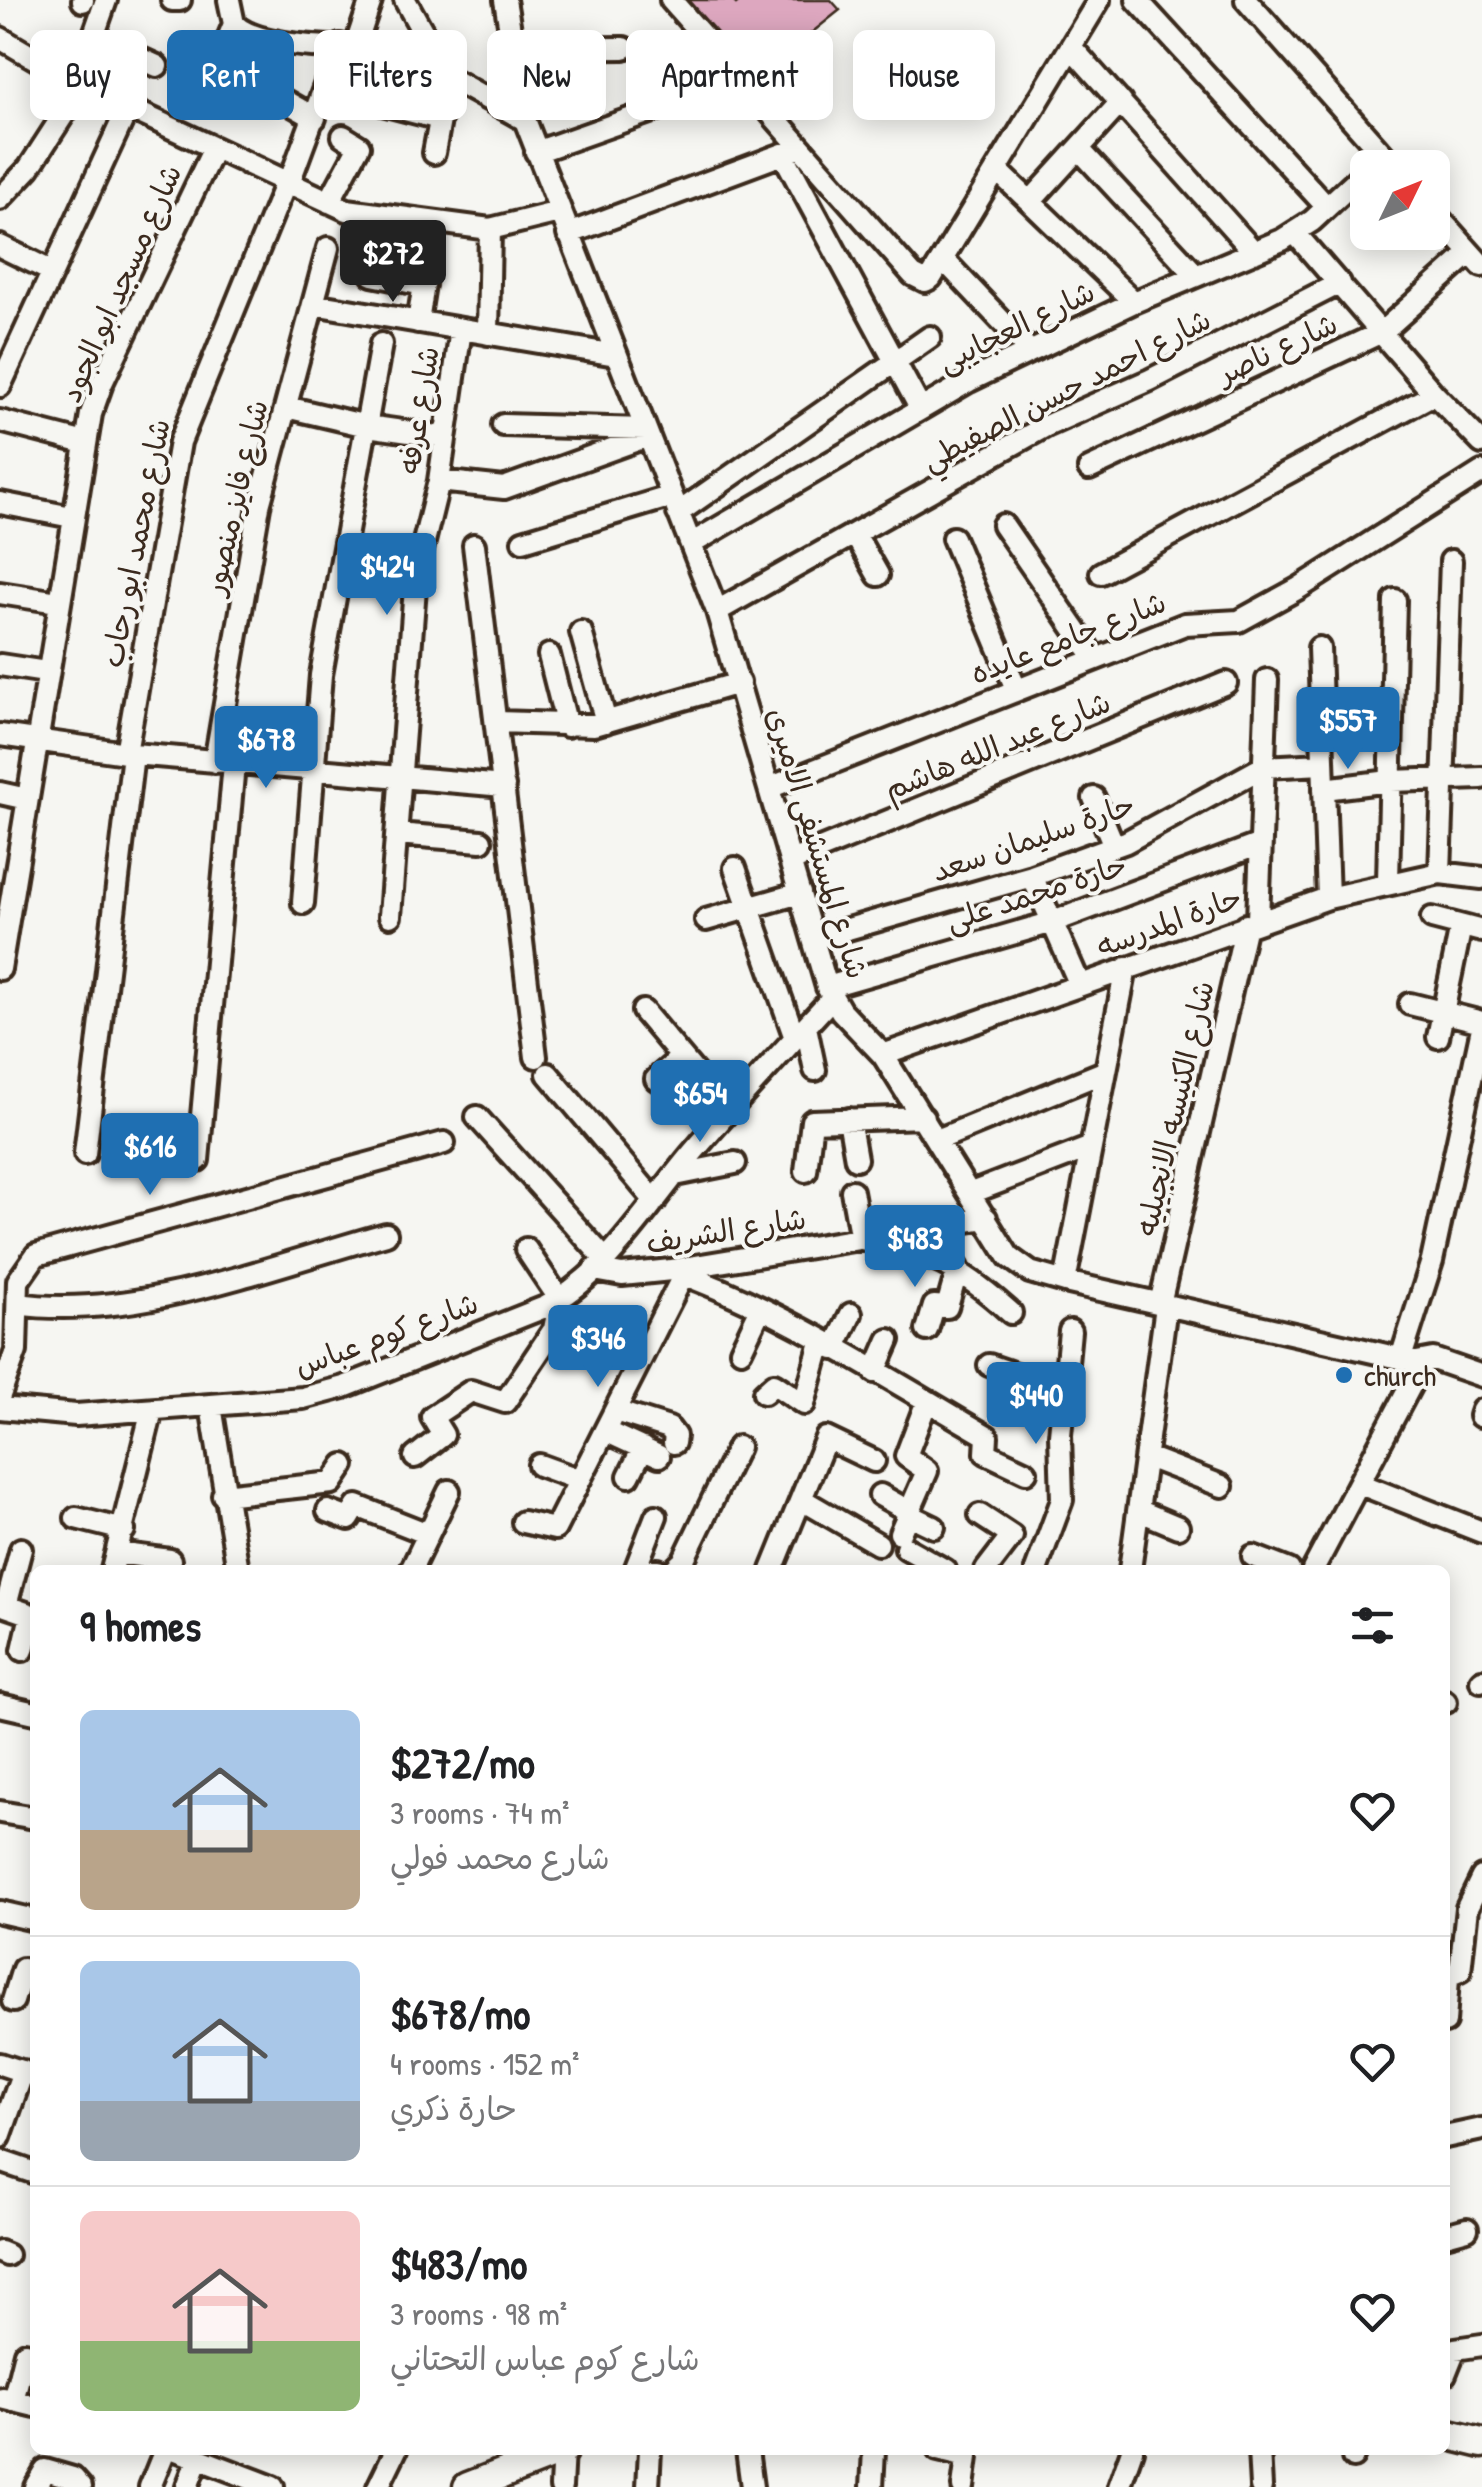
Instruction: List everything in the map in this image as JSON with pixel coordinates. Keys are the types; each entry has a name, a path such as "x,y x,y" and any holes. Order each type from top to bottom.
{"street":[{"path":"95,30 106,0"},
{"path":"172,0 180,0"},
{"path":"228,0 234,24 232,30"},
{"name":"شارع محمد ابو رحاب","path":"356,30 371,0"},
{"path":"406,0 420,30"},
{"name":"شارع المستشفى الاميرى","path":"505,0 509,30"},
{"path":"671,0 697,30"},
{"path":"769,120 792,151 918,279 931,278 1099,0"},
{"path":"1246,0 1367,150"},
{"path":"1142,2 1326,206"},
{"path":"234,24 262,39 314,43"},
{"path":"0,38 30,55"},
{"path":"1072,47 1254,252"},
{"path":"606,48 624,48"},
{"path":"147,62 156,66"},
{"path":"1030,202 1121,102"},
{"path":"147,117 287,183 366,214 490,229 559,212"},
{"path":"0,199 28,168 57,120"},
{"path":"0,386 6,356 122,120"},
{"name":"شارع محمد ابو رحاب","path":"85,1154 130,754 180,442 314,120"},
{"path":"434,154 440,120"},
{"name":"شارع المستشفى الاميرى","path":"525,120 717,610 830,992 883,1054 1020,1266 1065,1282 1163,1305 1401,1358 1423,1362 1433,1359 1482,1376"},
{"path":"536,152 627,120"},
{"path":"330,202 359,146 343,136"},
{"name":"شارع مسجد ابو الجود","path":"0,969 9,862 27,798 85,442 102,383 214,148"},
{"path":"1078,149 1196,276"},
{"path":"568,234 792,151"},
{"path":"792,151 920,408"},
{"path":"997,170 1134,302"},
{"name":"شارع العجايبى","path":"691,544 920,408 1029,350 1295,232 1350,187"},
{"path":"488,334 490,229"},
{"path":"1450,230 1476,259"},
{"path":"1295,232 1434,394 1482,443"},
{"path":"0,246 51,271"},
{"name":"شارع فايز منصور","path":"198,1160 224,763 250,550 328,248"},
{"path":"943,259 1029,350"},
{"name":"شارع ناصر","path":"1089,469 1382,332 1476,259"},
{"path":"372,275 426,275 418,322"},
{"name":"شارع احمد حسن الصفيطي","path":"717,610 856,536 1015,442 1340,283"},
{"path":"313,304 616,355"},
{"name":"شارع عرفه","path":"390,916 416,574 439,481 461,329"},
{"path":"523,541 675,504 930,337"},
{"path":"304,903 321,675 382,344"},
{"path":"1100,574 1434,394"},
{"path":"286,407 367,426 445,437"},
{"path":"0,422 85,442"},
{"path":"503,425 646,432"},
{"path":"439,481 504,488 646,432"},
{"name":"شارع جامع عايده","path":"769,788 1185,624 1239,621 1299,588 1482,472"},
{"path":"0,503 72,517"},
{"path":"1003,525 1094,657"},
{"path":"856,536 878,575"},
{"path":"953,538 1016,688"},
{"path":"474,546 542,1065 655,1201"},
{"path":"1440,873 1451,561"},
{"path":"0,593 58,602"},
{"path":"1388,881 1395,600"},
{"path":"581,632 606,722"},
{"path":"1319,648 1328,898"},
{"path":"549,655 567,726"},
{"path":"0,664 46,672"},
{"name":"شارع الكنيسه الانجيليه","path":"1131,1565 1163,1305 1252,922 1260,844 1267,680"},
{"path":"497,722 567,726 606,722 738,683"},
{"name":"شارع عبد الله هاشم","path":"790,861 1226,683"},
{"path":"0,736 130,754 504,786"},
{"name":"حارة سليمان سعد","path":"813,938 1032,876 1114,846 1263,767 1323,764"},
{"path":"1324,789 1390,781 1482,778"},
{"path":"0,793 27,798"},
{"path":"1094,798 1114,846"},
{"path":"397,834 481,841"},
{"name":"حارة محمد على","path":"830,992 1050,923 1260,844"},
{"path":"734,868 814,1070"},
{"name":"حارة المدرسه","path":"883,1054 1328,898 1388,881 1440,873 1482,878"},
{"path":"1032,876 1080,985"},
{"path":"706,920 800,893"},
{"path":"1432,918 1482,931"},
{"path":"1438,1037 1461,926"},
{"path":"1065,1282 1126,968"},
{"name":"شارع كوم عباس","path":"0,1408 76,1414 211,1406 324,1393 560,1300 600,1264 800,1033 830,992"},
{"path":"1401,1358 1429,1274 1482,1025 1410,1004"},
{"path":"642,1011 728,1112"},
{"path":"656,1078 680,1059"},
{"path":"937,1140 1106,1071"},
{"path":"477,1117 600,1264"},
{"path":"806,1171 810,1123 923,1117"},
{"path":"849,1119 856,1159"},
{"path":"0,1395 16,1351 18,1281 36,1255 444,1144"},
{"path":"972,1194 1092,1147"},
{"path":"675,1175 735,1163"},
{"path":"852,1191 861,1239 915,1249 958,1268 1012,1313"},
{"name":"شارع الشريف","path":"600,1264 622,1275 678,1272 986,1218"},
{"path":"18,1304 79,1310 136,1302 386,1234"},
{"path":"415,1456 442,1435 432,1417 471,1391 506,1400 554,1329 560,1300 526,1249"},
{"path":"927,1330 934,1306 947,1307 958,1268"},
{"path":"523,1522 556,1529 678,1272 762,1308 927,1401 987,1436 986,1453 1026,1472"},
{"path":"741,1350 762,1308"},
{"path":"764,1394 774,1384 805,1403 828,1345 851,1314"},
{"path":"1038,1565 1062,1500 1064,1391 1070,1331"},
{"path":"875,1372 889,1340"},
{"path":"1315,1565 1423,1362"},
{"path":"989,1366 1064,1391"},
{"path":"906,1527 927,1469 906,1456 927,1401"},
{"path":"211,1406 237,1565"},
{"path":"152,1410 115,1562 170,1560"},
{"path":"615,1411 669,1428 675,1436 629,1476"},
{"path":"605,1431 659,1449"},
{"path":"774,1565 828,1437 874,1461"},
{"path":"679,1565 738,1447"},
{"path":"1147,1457 1222,1486"},
{"path":"223,1495 332,1483 344,1464"},
{"path":"539,1465 580,1480"},
{"path":"1360,1484 1482,1532"},
{"path":"413,1565 449,1491"},
{"path":"880,1495 936,1565"},
{"path":"801,1500 878,1544"},
{"path":"328,1511 349,1519 357,1506 428,1534"},
{"path":"1140,1511 1178,1527"},
{"path":"980,1515 1012,1536 994,1565"},
{"path":"637,1565 656,1516"},
{"path":"76,1518 124,1530"},
{"path":"906,1527 936,1532 936,1565"},
{"path":"21,1548 6,1606 30,1615"},
{"path":"1253,1556 1276,1565"},
{"path":"23,1650 30,1626"},
{"path":"0,1705 30,1713"},
{"path":"0,1812 30,1817"},
{"path":"1450,1975 1460,1970 1467,1908 1482,1877"},
{"path":"0,1912 30,1919"},
{"path":"13,2001 23,1969 30,1970"},
{"path":"0,2064 29,2074 0,2137"},
{"path":"1450,2136 1482,2129"},
{"path":"0,2161 30,2171"},
{"path":"1450,2360 1454,2349 1482,2344"},
{"path":"7,2399 25,2353"},
{"path":"1450,2435 1482,2443"},
{"path":"150,2487 163,2455"},
{"path":"190,2455 272,2487"},
{"path":"378,2487 394,2455"},
{"path":"468,2487 550,2455"},
{"path":"561,2487 563,2455"},
{"path":"648,2487 650,2455"},
{"path":"747,2455 752,2487"},
{"path":"872,2487 874,2455"},
{"path":"959,2455 967,2457 963,2487"},
{"path":"1119,2487 1130,2455"},
{"path":"1259,2455 1261,2487"},
{"path":"187,2487 198,2458"},
{"path":"35,2487 44,2470 75,2479 82,2487"}],"building":[{"path":"677,0 732,0 736,4 741,0 831,0 840,10 815,30 703,30"}],"place":[{"name":"church","path":"1344,1375"}]}
